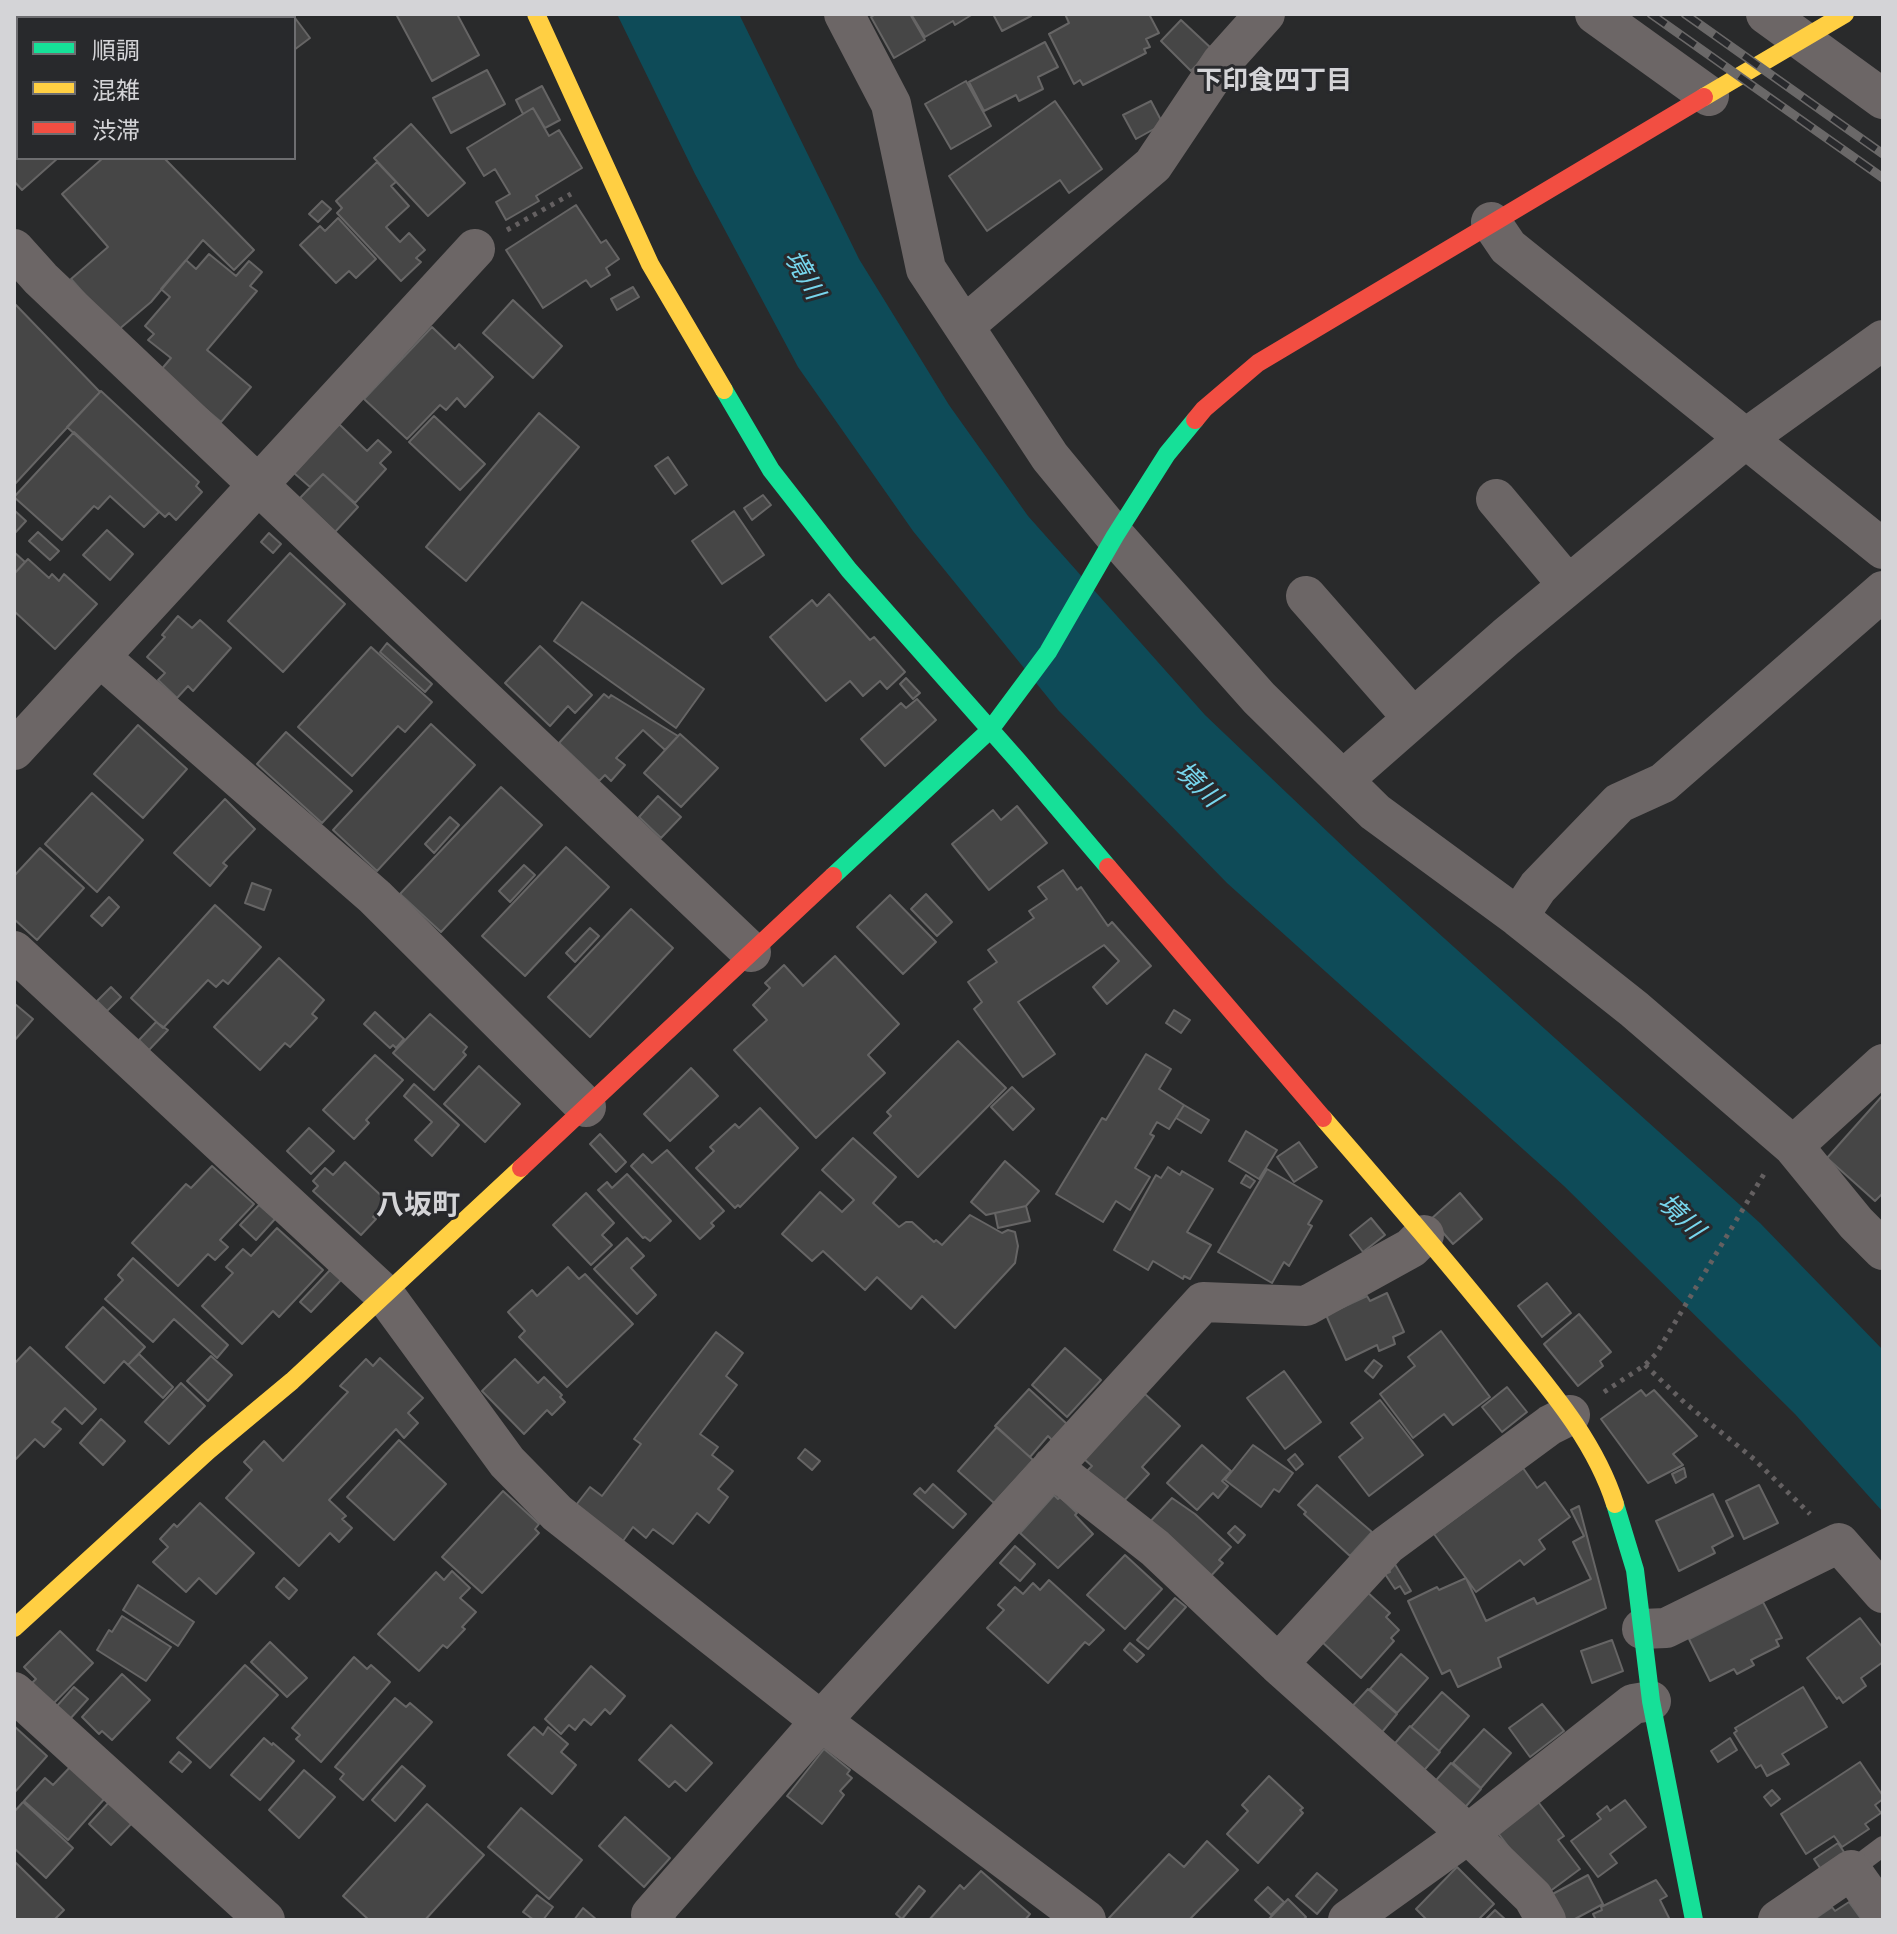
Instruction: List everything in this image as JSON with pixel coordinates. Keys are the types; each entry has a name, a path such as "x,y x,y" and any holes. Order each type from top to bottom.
{"street":[{"path":"536,14 650,264 771,470 849,570 1424,1235 1570,1415 1609,1485 1635,1570 1651,1701 1694,1920"},
{"path":"844,14 891,104 926,269 1109,546 1375,812 1518,917 1634,1009 1781,1156 1883,1250"},
{"path":"964,326 1153,165 1222,62 1265,14"},
{"path":"1595,14 1709,96"},
{"path":"1766,14 1883,99"},
{"path":"14,1628 208,1451 292,1381 990,730 1048,652 1167,454 1204,409 1258,363 1845,14"},
{"path":"1491,222 1508,247 1883,549"},
{"path":"14,249 41,279 751,952"},
{"path":"14,750 475,249"},
{"path":"1343,780 1568,585 1745,439 1883,340"},
{"path":"1496,499 1568,585"},
{"path":"1518,917 1538,887 1619,803 1663,783 1883,591"},
{"path":"1306,596 1413,718"},
{"path":"100,657 375,897 586,1107"},
{"path":"14,951 385,1295 507,1462 557,1513 821,1721 1086,1920"},
{"path":"1781,1156 1883,1064"},
{"path":"651,1918 821,1721 1203,1302 1306,1306 1411,1248 1424,1235"},
{"path":"1278,1664 1387,1545 1550,1425 1570,1415"},
{"path":"1052,1467 1155,1548 1278,1664 1468,1834 1533,1897 1546,1920"},
{"path":"1642,1629 1666,1628 1839,1543 1883,1593"},
{"path":"14,1692 265,1920"},
{"path":"1348,1920 1468,1834 1633,1704 1651,1701"},
{"path":"1778,1920 1851,1870 1883,1915"}],"lane":[{"path":"1851,1870 1883,1846"}],"path":[{"path":"475,249 608,173"},
{"path":"1570,1415 1645,1365 1656,1354 1781,1156"},
{"path":"1645,1365 1685,1403 1754,1459 1839,1543"}],"water":[{"name":"境川","path":"617,14 739,14 859,259 949,405 1028,516 1205,715 1353,856 1760,1223 1883,1350 1883,1512 1795,1414 1564,1186 1227,883 1058,710 913,531 798,367 695,174"}],"building":[{"path":"247,14 248,16 148,16"},
{"path":"396,14 457,14 479,55 432,81"},
{"path":"876,14 910,14 925,40 894,58 871,17"},
{"path":"911,14 973,14 925,37"},
{"path":"993,14 1030,14 1031,16 1002,31"},
{"path":"1065,14 1149,14 1159,33 1146,39 1150,47 1144,49 1146,53 1083,85 1080,80 1074,84 1049,34 1069,23"},
{"path":"296,19 310,38 296,48"},
{"path":"1181,20 1212,49 1191,71 1161,41"},
{"path":"1045,42 1058,67 1038,77 1043,89 1019,101 1016,95 984,111 969,82"},
{"path":"487,70 505,104 451,133 433,98"},
{"path":"966,81 991,126 951,149 925,104"},
{"path":"542,86 560,120 545,128 533,108 523,114 516,100"},
{"path":"16,97 16,160 56,160 22,190 14,181"},
{"path":"1055,101 1102,169 1069,193 1060,180 987,231 949,176"},
{"path":"1151,101 1163,124 1136,139 1123,115"},
{"path":"533,108 549,136 559,130 582,168 536,196 539,201 506,220 496,202 510,194 495,169 484,176 467,148"},
{"path":"411,124 465,183 428,216 374,158"},
{"path":"101,160 166,160 254,250 234,270 203,240 151,302 117,331 71,279 108,247 62,194"},
{"path":"377,162 396,182 391,186 409,206 386,227 400,242 409,233 425,250 416,258 421,262 401,281 337,213 342,208 336,201"},
{"path":"322,201 331,209 318,222 309,214"},
{"path":"576,205 601,243 606,240 619,259 606,268 610,275 591,287 586,280 543,308 506,250"},
{"path":"338,218 376,259 356,278 349,271 336,283 300,245 320,226 325,231"},
{"path":"209,254 236,276 249,261 262,272 250,286 257,291 207,350 251,387 221,422 160,371 171,358 148,340 154,334 145,326 170,297 161,289 186,260 196,269"},
{"path":"633,287 639,297 617,310 611,299"},
{"path":"513,300 562,346 533,378 483,333"},
{"path":"14,303 100,392 14,485"},
{"path":"432,327 455,349 459,344 493,377 465,407 457,398 446,410 440,405 407,439 364,399"},
{"path":"101,391 199,482 196,486 202,492 176,520 169,513 165,517 67,427"},
{"path":"539,413 579,447 466,581 426,547"},
{"path":"434,416 485,464 460,490 409,442"},
{"path":"339,424 367,451 378,440 391,452 380,463 386,469 355,503 323,474 310,487 294,473"},
{"path":"74,432 159,512 144,527 110,496 98,509 94,506 62,540 14,497"},
{"path":"668,457 687,485 675,494 655,466"},
{"path":"323,474 358,507 335,532 300,498"},
{"path":"763,495 771,505 752,520 744,508"},
{"path":"14,510 26,521 14,534"},
{"path":"734,511 764,555 722,584 692,541"},
{"path":"107,530 133,554 110,580 83,555"},
{"path":"38,532 59,551 50,560 29,541"},
{"path":"269,533 281,544 273,553 261,542"},
{"path":"14,552 25,562 14,574"},
{"path":"290,553 345,604 283,672 228,621"},
{"path":"28,559 49,578 52,574 59,581 64,574 97,604 55,649 14,611 14,574"},
{"path":"829,594 870,640 874,637 905,672 887,689 880,681 863,696 850,681 826,701 770,637 812,600 817,606"},
{"path":"582,602 704,689 676,728 554,641"},
{"path":"178,616 192,628 200,620 231,648 193,691 188,686 177,698 158,680 165,673 147,657"},
{"path":"387,643 432,684 425,692 380,652"},
{"path":"540,646 592,695 575,713 568,706 550,726 505,683"},
{"path":"371,647 432,702 405,732 398,726 352,776 298,727"},
{"path":"906,678 920,693 913,699 900,684"},
{"path":"604,694 609,698 611,695 678,736 665,750 643,730 616,758 625,765 611,781 605,775 599,781 559,743"},
{"path":"917,699 936,720 885,766 861,739 901,703 906,708"},
{"path":"431,724 475,765 377,871 333,830"},
{"path":"138,725 187,769 143,818 94,774"},
{"path":"286,732 352,791 322,823 257,764"},
{"path":"680,734 718,768 681,807 644,773"},
{"path":"501,787 542,825 441,932 400,894"},
{"path":"92,793 143,840 97,892 45,844"},
{"path":"658,796 681,817 661,838 639,817"},
{"path":"225,799 255,829 223,863 227,866 210,886 174,853"},
{"path":"1017,806 1047,843 989,890 952,844 993,810 1001,820"},
{"path":"450,817 459,825 434,853 425,844"},
{"path":"566,847 609,887 525,976 482,936"},
{"path":"40,848 84,888 37,940 14,919 14,876"},
{"path":"524,865 535,875 510,902 499,891"},
{"path":"1063,870 1077,890 1081,887 1108,926 1112,922 1151,966 1107,1004 1093,987 1119,961 1104,945 1018,1002 1055,1054 1023,1077 974,1009 982,1002 968,982 997,962 988,950 1034,918 1029,911 1047,899 1038,887"},
{"path":"252,883 271,890 264,910 245,903"},
{"path":"926,894 952,922 937,936 911,909"},
{"path":"890,895 936,942 903,974 857,927"},
{"path":"109,897 119,907 102,926 91,916"},
{"path":"215,905 261,947 228,984 223,980 216,987 208,980 163,1028 131,998"},
{"path":"631,909 673,948 590,1037 548,997"},
{"path":"590,928 599,936 575,962 566,953"},
{"path":"835,956 899,1024 868,1055 885,1073 816,1138 734,1050 767,1020 753,1005 770,988 765,983 784,965 803,986"},
{"path":"279,958 324,1000 312,1014 317,1018 290,1047 285,1043 260,1070 214,1027"},
{"path":"111,987 121,997 107,1011 97,1001"},
{"path":"14,1005 33,1019 14,1041"},
{"path":"1174,1010 1190,1020 1181,1033 1166,1023"},
{"path":"375,1012 404,1039 396,1048 393,1045 390,1048 364,1024"},
{"path":"430,1014 467,1047 463,1052 466,1055 434,1090 393,1053"},
{"path":"156,1022 168,1030 149,1050 139,1040"},
{"path":"958,1041 1006,1088 918,1177 874,1133 891,1116 887,1112"},
{"path":"1146,1054 1171,1069 1159,1089 1184,1105 1169,1129 1157,1122 1150,1134 1154,1136 1135,1168 1150,1177 1130,1210 1116,1201 1103,1222 1056,1194 1102,1118 1106,1120"},
{"path":"375,1055 403,1080 366,1120 369,1123 354,1139 323,1110"},
{"path":"479,1066 520,1104 485,1142 444,1104"},
{"path":"691,1068 718,1096 670,1141 644,1114"},
{"path":"414,1084 459,1125 432,1156 415,1140 432,1122 404,1096"},
{"path":"1012,1087 1034,1109 1013,1130 991,1107"},
{"path":"1883,1095 1883,1193 1875,1201 1827,1158"},
{"path":"1184,1105 1209,1120 1201,1133 1176,1118"},
{"path":"760,1108 798,1148 740,1207 735,1208 696,1168 714,1151 710,1147 735,1124 739,1128"},
{"path":"309,1128 334,1151 311,1174 287,1151"},
{"path":"1246,1131 1277,1150 1259,1179 1229,1161"},
{"path":"600,1134 626,1162 616,1172 590,1144"},
{"path":"853,1138 896,1177 873,1203 899,1227 912,1222 934,1242 936,1240 942,1245 970,1215 1002,1233 1008,1230 1015,1232 1018,1246 1015,1263 955,1328 922,1296 911,1309 877,1277 865,1290 823,1251 812,1261 782,1234 820,1192 842,1212 854,1200 822,1170"},
{"path":"1299,1142 1317,1167 1294,1182 1277,1157"},
{"path":"667,1150 724,1211 700,1239 631,1166 643,1154 652,1163"},
{"path":"1005,1161 1039,1191 1026,1206 986,1215 971,1202"},
{"path":"345,1162 387,1201 361,1235 313,1191 318,1186 313,1181 325,1168 333,1175"},
{"path":"212,1166 254,1204 220,1240 228,1247 215,1260 208,1254 178,1286 132,1243 186,1184 191,1188"},
{"path":"1168,1167 1180,1175 1182,1171 1213,1189 1187,1232 1211,1245 1190,1279 1184,1276 1183,1279 1153,1261 1148,1270 1114,1250 1156,1175 1161,1178"},
{"path":"1267,1169 1322,1201 1308,1224 1312,1226 1289,1266 1284,1262 1272,1283 1218,1252"},
{"path":"627,1174 671,1221 650,1241 643,1238 598,1190 607,1182 612,1188"},
{"path":"1246,1175 1255,1181 1250,1188 1241,1183"},
{"path":"586,1193 614,1223 602,1235 612,1245 591,1265 553,1225"},
{"path":"1460,1193 1482,1219 1453,1244 1431,1219"},
{"path":"259,1205 275,1219 256,1240 240,1225"},
{"path":"1026,1206 1030,1221 998,1228 995,1213"},
{"path":"1371,1218 1385,1235 1363,1252 1350,1235"},
{"path":"277,1228 323,1270 279,1317 273,1311 242,1344 202,1306 233,1273 226,1267 243,1249 251,1256"},
{"path":"627,1238 644,1256 631,1268 656,1295 637,1314 594,1269"},
{"path":"133,1258 228,1345 217,1358 174,1319 153,1342 105,1299 123,1280 118,1275"},
{"path":"568,1267 579,1279 585,1274 633,1324 567,1387 519,1337 525,1331 508,1312 532,1290 537,1296"},
{"path":"330,1270 341,1280 311,1312 300,1302"},
{"path":"1547,1283 1571,1313 1542,1337 1518,1306"},
{"path":"1387,1293 1404,1332 1393,1337 1395,1344 1379,1351 1377,1345 1346,1360 1326,1315 1367,1296 1370,1301"},
{"path":"103,1307 145,1347 128,1365 124,1361 104,1383 66,1347"},
{"path":"1579,1314 1611,1352 1600,1361 1603,1366 1578,1386 1544,1344"},
{"path":"1441,1331 1490,1397 1453,1425 1444,1414 1413,1438 1380,1394 1415,1366 1408,1357"},
{"path":"716,1332 743,1353 726,1376 737,1385 700,1434 718,1447 712,1455 733,1471 718,1489 728,1497 709,1523 697,1513 673,1544 653,1529 646,1538 633,1527 623,1541 576,1505 590,1487 602,1496 641,1444 634,1439"},
{"path":"30,1347 96,1409 82,1424 65,1408 52,1422 61,1429 44,1447 35,1439 14,1461 14,1364"},
{"path":"1065,1348 1101,1380 1067,1417 1032,1385"},
{"path":"139,1354 173,1387 163,1398 128,1365"},
{"path":"211,1356 232,1375 208,1401 187,1381"},
{"path":"380,1358 423,1398 408,1413 418,1423 404,1438 396,1429 329,1500 346,1516 342,1519 352,1528 339,1542 330,1533 299,1566 226,1498 252,1470 244,1462 264,1441 283,1461 348,1392 340,1386 366,1359 373,1366"},
{"path":"515,1359 538,1383 544,1377 565,1402 552,1415 547,1410 524,1434 482,1391"},
{"path":"1374,1360 1382,1366 1373,1378 1365,1371"},
{"path":"1284,1371 1321,1422 1285,1449 1247,1398"},
{"path":"181,1383 205,1406 169,1444 145,1422"},
{"path":"1507,1387 1527,1412 1502,1432 1482,1407"},
{"path":"1029,1389 1067,1424 1052,1440 1048,1436 1030,1457 995,1426"},
{"path":"1641,1390 1646,1396 1654,1390 1697,1436 1673,1454 1683,1465 1648,1483 1601,1419"},
{"path":"1145,1394 1180,1426 1142,1467 1149,1474 1121,1504 1086,1472 1092,1466 1084,1459"},
{"path":"1380,1400 1423,1455 1369,1496 1339,1457 1363,1438 1351,1423"},
{"path":"101,1419 125,1441 103,1465 80,1443"},
{"path":"997,1427 1033,1460 994,1503 958,1471"},
{"path":"399,1440 446,1484 394,1540 347,1497"},
{"path":"1202,1445 1231,1471 1222,1481 1228,1486 1218,1498 1213,1493 1197,1510 1167,1483"},
{"path":"1253,1445 1293,1473 1279,1492 1274,1489 1261,1507 1225,1480"},
{"path":"805,1449 820,1461 812,1470 798,1458"},
{"path":"1295,1454 1303,1464 1296,1470 1288,1460"},
{"path":"1523,1468 1537,1488 1545,1482 1570,1517 1539,1540 1545,1549 1524,1565 1520,1560 1476,1592 1434,1534"},
{"path":"1684,1468 1686,1477 1676,1483 1672,1474"},
{"path":"933,1484 966,1514 953,1528 914,1494 920,1488 925,1493"},
{"path":"1317,1485 1372,1532 1350,1556 1298,1505"},
{"path":"1759,1485 1778,1523 1744,1539 1726,1501"},
{"path":"503,1491 539,1524 535,1529 539,1533 482,1593 442,1557"},
{"path":"1713,1494 1733,1536 1712,1547 1715,1553 1679,1571 1656,1521"},
{"path":"1054,1495 1077,1513 1075,1515 1093,1534 1058,1568 1020,1533"},
{"path":"1172,1498 1231,1547 1219,1560 1223,1563 1208,1579 1147,1525"},
{"path":"200,1503 254,1553 216,1594 199,1578 186,1592 153,1562 168,1547 160,1539 174,1524 177,1527"},
{"path":"1579,1506 1606,1608 1498,1658 1501,1667 1458,1687 1450,1670 1442,1674 1408,1601 1466,1578 1486,1621 1534,1598 1537,1604 1591,1579 1573,1542 1584,1536 1571,1510"},
{"path":"1235,1526 1245,1535 1238,1543 1228,1533"},
{"path":"1015,1546 1035,1564 1020,1581 1000,1563"},
{"path":"1125,1555 1162,1589 1125,1629 1087,1595"},
{"path":"1393,1561 1411,1591 1405,1594 1400,1586 1395,1589 1385,1574 1390,1572 1386,1565"},
{"path":"452,1571 470,1588 460,1598 476,1612 447,1648 443,1645 419,1671 378,1634 436,1572 444,1580"},
{"path":"284,1578 297,1590 289,1599 276,1587"},
{"path":"1049,1580 1104,1630 1089,1645 1085,1642 1048,1683 987,1628 1004,1610 998,1605 1015,1587 1023,1594 1033,1583 1040,1590"},
{"path":"138,1585 194,1622 178,1646 123,1610"},
{"path":"1366,1591 1390,1613 1386,1617 1399,1630 1391,1638 1394,1641 1361,1678 1321,1641"},
{"path":"1175,1598 1186,1607 1148,1649 1137,1640"},
{"path":"1763,1602 1782,1638 1776,1640 1779,1646 1751,1660 1754,1665 1737,1674 1734,1669 1710,1681 1689,1639"},
{"path":"122,1616 171,1647 146,1681 97,1650"},
{"path":"1860,1618 1883,1648 1883,1662 1861,1678 1866,1686 1843,1703 1807,1658"},
{"path":"60,1631 93,1663 53,1704 32,1683 36,1679 24,1667"},
{"path":"1612,1640 1623,1671 1592,1683 1581,1651"},
{"path":"270,1642 307,1678 287,1697 251,1662"},
{"path":"1130,1643 1144,1655 1137,1662 1124,1650"},
{"path":"1401,1654 1428,1678 1397,1713 1370,1689"},
{"path":"354,1657 367,1669 371,1665 390,1682 321,1762 296,1739 300,1735 292,1728"},
{"path":"245,1665 278,1695 210,1768 177,1738"},
{"path":"591,1666 625,1696 610,1714 605,1709 591,1725 584,1719 575,1730 569,1725 561,1734 545,1719"},
{"path":"122,1674 150,1700 112,1740 102,1731 99,1734 82,1717"},
{"path":"74,1687 88,1699 70,1719 56,1707"},
{"path":"1803,1687 1827,1727 1782,1754 1789,1764 1767,1776 1761,1765 1756,1768 1734,1733 1737,1731 1735,1728"},
{"path":"1368,1689 1397,1714 1378,1737 1348,1711"},
{"path":"1442,1692 1469,1716 1439,1751 1411,1727"},
{"path":"395,1698 406,1707 410,1703 432,1722 363,1800 340,1779 344,1774 335,1767"},
{"path":"1542,1704 1564,1731 1530,1757 1509,1728"},
{"path":"671,1725 712,1763 686,1791 675,1781 669,1787 639,1760"},
{"path":"14,1726 47,1756 14,1793"},
{"path":"1410,1726 1440,1752 1420,1775 1390,1749"},
{"path":"534,1727 543,1735 548,1727 568,1744 561,1752 576,1765 552,1794 508,1755"},
{"path":"1484,1729 1511,1753 1481,1788 1453,1763"},
{"path":"264,1738 294,1761 260,1800 231,1775"},
{"path":"1730,1738 1737,1750 1718,1762 1711,1751"},
{"path":"824,1749 850,1770 847,1774 852,1778 840,1791 844,1795 822,1824 787,1796"},
{"path":"179,1752 191,1762 182,1772 170,1762"},
{"path":"1860,1762 1883,1796 1875,1805 1881,1813 1865,1824 1869,1829 1842,1847 1834,1836 1806,1854 1781,1814"},
{"path":"1451,1763 1481,1789 1461,1812 1431,1786"},
{"path":"72,1765 106,1797 68,1840 24,1801 45,1778 53,1785"},
{"path":"402,1766 425,1786 395,1821 372,1800"},
{"path":"304,1770 335,1797 299,1838 269,1810"},
{"path":"1269,1776 1303,1808 1300,1810 1303,1813 1258,1863 1227,1834 1248,1811 1242,1805"},
{"path":"1772,1790 1780,1799 1771,1806 1764,1797"},
{"path":"1536,1799 1564,1836 1558,1840 1580,1869 1545,1895 1495,1829"},
{"path":"111,1800 134,1821 111,1845 89,1824"},
{"path":"1625,1800 1646,1827 1610,1854 1617,1863 1598,1877 1571,1841 1601,1819 1597,1814 1607,1806 1610,1811"},
{"path":"23,1802 73,1848 46,1878 14,1848 14,1812"},
{"path":"427,1804 484,1855 425,1920 369,1920 343,1896"},
{"path":"521,1808 582,1860 549,1899 488,1847"},
{"path":"625,1817 670,1858 644,1887 599,1846"},
{"path":"1207,1841 1238,1870 1189,1920 1109,1918 1169,1854 1184,1867"},
{"path":"1838,1843 1848,1858 1824,1874 1814,1859"},
{"path":"14,1861 64,1910 54,1920 14,1920"},
{"path":"1457,1867 1494,1904 1480,1918 1483,1920 1427,1920 1416,1909"},
{"path":"981,1871 1030,1914 1025,1920 929,1920 960,1885 964,1889"},
{"path":"1317,1873 1337,1890 1317,1914 1296,1896"},
{"path":"1588,1875 1603,1904 1573,1920 1559,1920 1547,1897"},
{"path":"1656,1880 1667,1896 1660,1900 1670,1920 1596,1920 1593,1914 1602,1910 1601,1907"},
{"path":"919,1886 925,1891 902,1919 896,1914"},
{"path":"1268,1887 1284,1902 1271,1915 1255,1900"},
{"path":"537,1895 553,1907 543,1920 534,1920 523,1912"},
{"path":"1288,1899 1306,1917 1303,1920 1268,1920"},
{"path":"1849,1902 1862,1920 1813,1920 1832,1907 1835,1911"},
{"path":"583,1908 597,1920 574,1920"},
{"path":"1495,1910 1506,1920 1485,1920"}],"railway":[{"path":"1651,14 1883,178"},
{"path":"1685,14 1883,154"}],"traffic: fast":[{"path":"724,390 771,470 849,570 1108,867"},
{"path":"833,876 990,730 1048,652 1115,536 1167,454 1195,420"},
{"path":"1615,1504 1635,1570 1651,1701 1694,1920"}],"traffic: slow":[{"path":"536,14 650,264 724,390"},
{"path":"1704,97 1845,14"},
{"path":"1323,1118 1444,1259 1559,1401 1597,1461 1615,1504"},
{"path":"14,1628 208,1451 292,1381 521,1168"}],"traffic: jam":[{"path":"1195,420 1258,363 1704,97"},
{"path":"1108,867 1323,1118"},
{"path":"521,1168 833,876"}],"district":[{"name":"下印食四丁目","path":"1274,82"},
{"name":"八坂町","path":"418,1206"}]}
